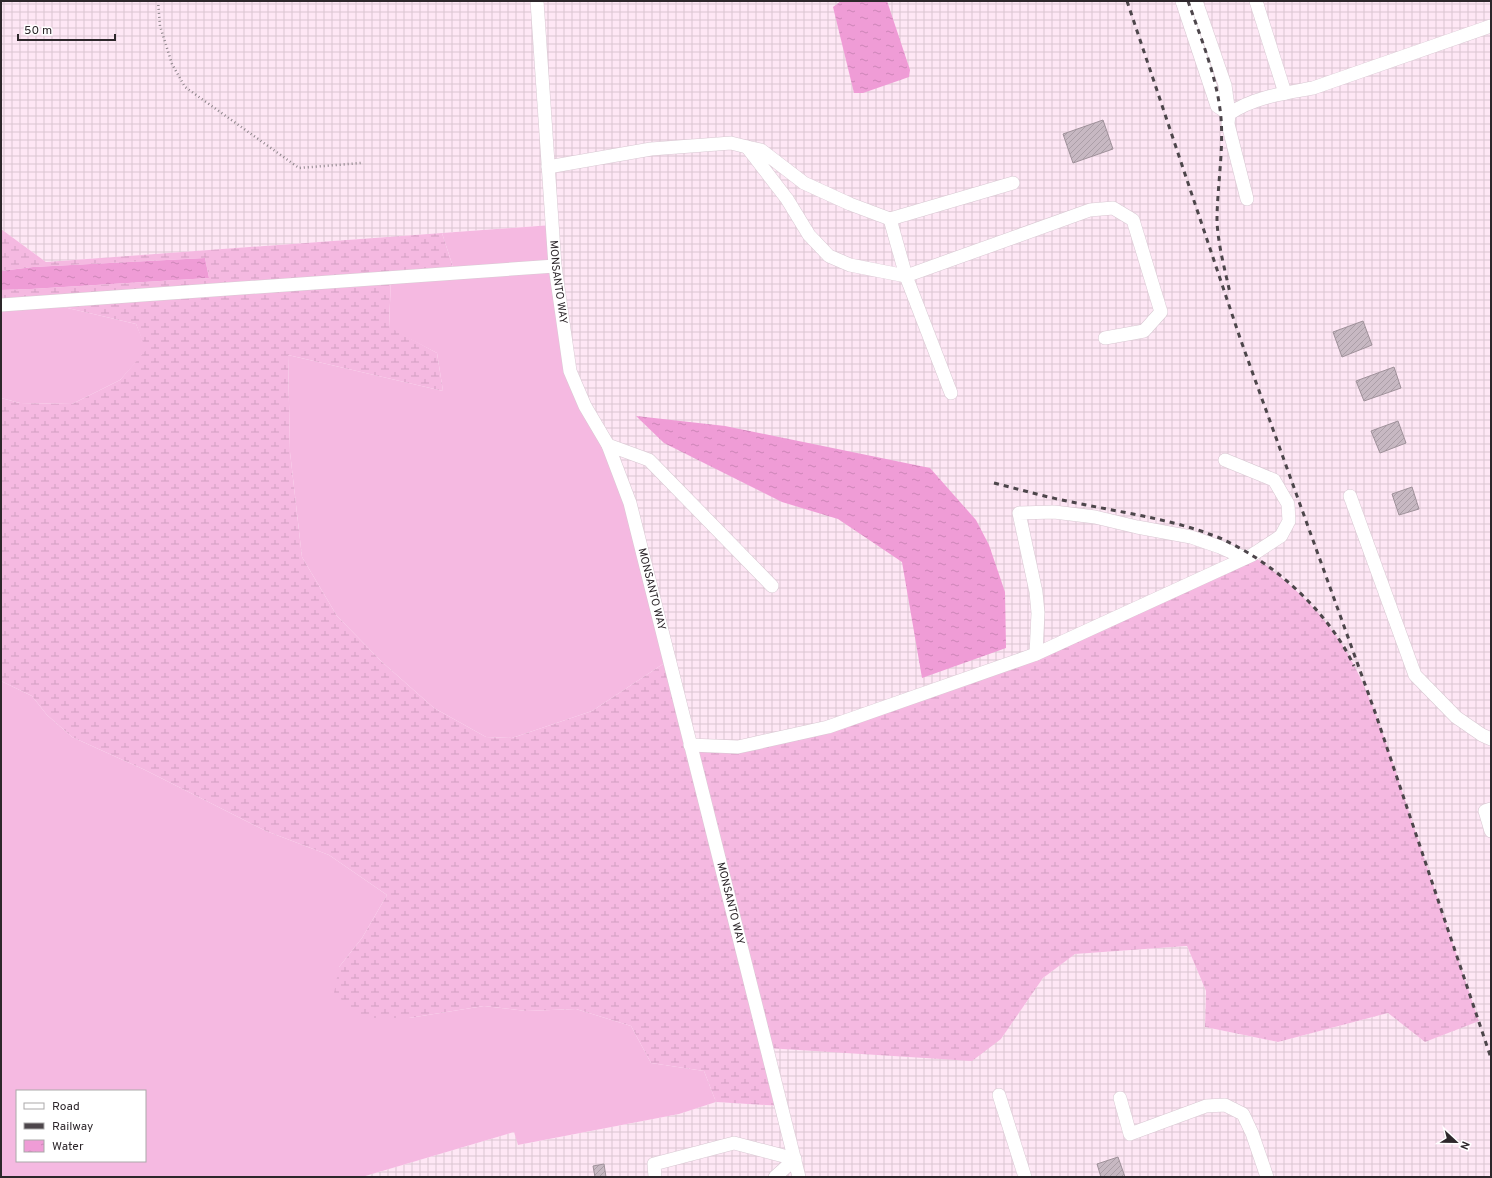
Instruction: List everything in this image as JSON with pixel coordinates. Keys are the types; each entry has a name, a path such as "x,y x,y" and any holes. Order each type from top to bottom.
{"street":[{"name":"MONSANTO WAY","path":"537,1 555,266 570,371 585,406 608,445 630,503 800,1177"},
{"path":"1182,1 1217,106 1230,114"},
{"path":"1196,1 1225,85 1230,114 1228,124 1247,199"},
{"path":"1256,1 1285,93"},
{"path":"1230,114 1237,109 1263,99 1313,88 1491,26"},
{"path":"548,167 651,149 731,143 761,150 804,183 850,204 890,219 1013,183"},
{"path":"746,147 787,199 809,235 829,256 850,265 906,276 1090,210 1113,208 1133,220 1161,312 1144,331 1105,338"},
{"path":"890,219 906,276 951,393"},
{"path":"1,305 555,266"},
{"path":"608,445 649,460 772,586"},
{"path":"690,745 738,747 828,726 1036,654 1245,558 1281,536 1289,521 1288,504 1274,480 1225,460"},
{"path":"1350,496 1415,675 1456,717 1482,735 1491,739"},
{"path":"1036,654 1038,613 1036,592 1019,513 1054,512 1096,517 1137,527 1191,537 1245,558"},
{"path":"1491,809 1485,810 1491,831"},
{"path":"999,1095 1025,1177"},
{"path":"1120,1098 1130,1134 1206,1106 1225,1105 1243,1114 1252,1133 1267,1177"},
{"path":"655,1177 654,1164 734,1143 795,1159"},
{"path":"775,1177 795,1159"}],"path":[{"path":"158,1 160,26 172,64 185,88 299,168 361,163"}],"shaded area":[{"path":"1,1 1491,1 1491,1177 362,1177 514,1132 519,1145 679,1114 716,1102 781,1106 767,1048 1001,1039 1043,978 1074,954 1187,946 1206,991 1205,1027 1278,1042 1388,1013 1425,1042 1479,1020 1375,712 1352,661 1332,630 1313,607 1283,577 1036,654 828,727 738,747 690,745 570,371 552,225 46,262 1,229"}],"green space":[{"path":"552,225 570,371 608,445 669,660 592,711 512,738 486,737 434,708 382,662 337,616 302,557 290,452 288,355 443,391 437,353 389,328 391,278 455,273 442,233"},
{"path":"1,229 46,262 442,233 455,273 391,278 389,327 437,353 443,391 288,355 290,452 302,557 337,616 382,662 434,708 486,737 512,738 592,711 669,660 690,745 738,747 828,727 1036,654 1252,555 1284,580 1314,608 1344,647 1355,667 1383,733 1479,1021 1425,1042 1388,1013 1278,1042 1205,1027 1206,991 1187,946 1075,954 1043,978 1001,1039 972,1061 767,1048 781,1106 716,1102 704,1071 651,1063 631,1026 576,1009 526,1011 484,1006 409,1018 362,1018 334,993 339,967 362,938 387,895 329,855 266,831 145,770 72,737 47,715 32,696 1,681 1,398 20,403 72,404 120,380 146,350 136,324 42,302 1,305 1,290 209,278 205,258 33,267 1,271"},
{"path":"42,302 136,324 147,350 120,380 72,404 20,403 1,398 1,305"},
{"path":"1,681 32,696 47,715 72,737 145,770 266,831 329,855 387,895 362,938 339,967 409,1018 484,1006 526,1011 576,1009 631,1026 651,1063 704,1071 716,1102 679,1114 518,1145 514,1132 362,1177 1,1177"}],"water":[{"path":"841,1 887,1 910,70 909,77 863,93 854,93 833,7"},
{"path":"205,258 209,278 1,290 1,271 33,267"},
{"path":"636,416 725,426 930,468 976,520 989,545 1005,592 1006,648 922,678 902,562 838,519 782,502 664,443"}],"building":[{"path":"1103,120 1113,149 1073,163 1063,134"},
{"path":"1363,321 1372,345 1342,357 1333,332"},
{"path":"1394,367 1401,388 1364,401 1356,381"},
{"path":"1398,421 1406,443 1380,453 1371,431"},
{"path":"1412,487 1419,509 1399,515 1392,494"},
{"path":"1118,1157 1125,1177 1101,1177 1097,1164"},
{"path":"604,1164 606,1177 595,1177 593,1166"}],"railway":[{"path":"1127,1 1240,338 1375,712 1491,1058"},
{"path":"1188,1 1211,68 1218,95 1222,136 1217,221 1220,248 1230,293"},
{"path":"994,483 1056,499 1188,527 1204,532 1245,551 1283,577 1300,593 1331,628 1344,647 1354,666"}]}
